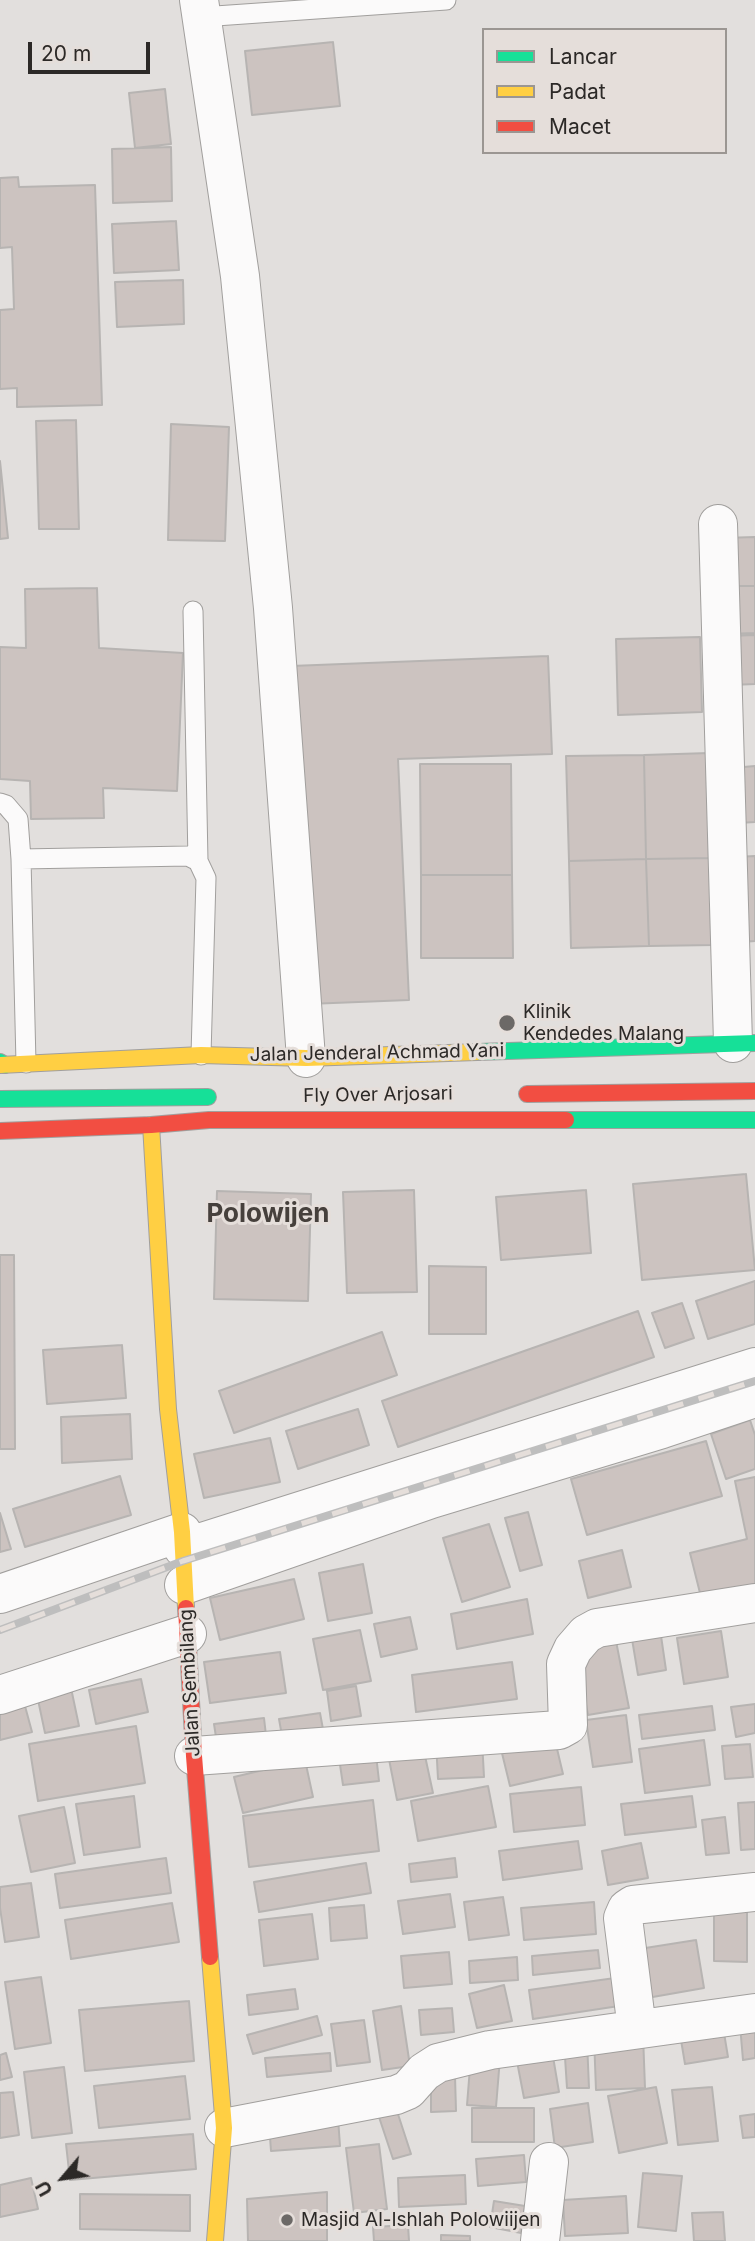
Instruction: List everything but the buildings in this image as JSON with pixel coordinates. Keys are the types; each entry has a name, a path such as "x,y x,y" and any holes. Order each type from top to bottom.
{"main road":[{"name":"Jalan Jenderal Achmad Yani","path":"2,1064 201,1055 306,1058 744,1043"},
{"path":"517,1094 755,1091"},
{"path":"0,1099 224,1097"},
{"path":"0,1131 209,1120 755,1120"},
{"name":"Jalan Sembilang","path":"151,1125 168,1409 183,1555 194,1756 224,2128 215,2241"}],"street":[{"path":"200,8 246,331 273,608 306,1058"},
{"path":"718,524 744,1043"},
{"path":"183,1555 755,1367"},
{"path":"0,1594 431,1499 755,1398"},
{"path":"194,1756 559,1730 568,1725 566,1664 573,1649 586,1634 597,1628 755,1603"},
{"path":"0,1695 187,1634"},
{"path":"637,2029 623,1918 627,1909 633,1905 755,1892"},
{"path":"224,2128 396,2095 408,2090 424,2072 438,2063 490,2050 755,2013"},
{"path":"540,2241 548,2162"}],"lane":[{"path":"200,8 446,0"},
{"path":"193,611 198,861 206,878 201,1055"},
{"path":"0,803 6,805 18,819 26,1063"},
{"path":"21,859 188,856 198,861"}],"railway":[{"path":"0,1630 183,1561 755,1381"}],"traffic: fast":[{"path":"477,1052 755,1043"},
{"path":"0,1062 5,1065"},
{"path":"0,1099 208,1097"},
{"path":"566,1120 755,1120"}],"traffic: slow":[{"path":"0,1065 201,1055 306,1058 477,1052"},
{"path":"151,1125 168,1409 182,1532 186,1608"},
{"path":"210,1957 224,2128 215,2241"}],"traffic: jam":[{"path":"527,1094 755,1091"},
{"path":"0,1131 209,1120 566,1120"},
{"path":"186,1608 194,1756 210,1957"}],"place":[{"name":"Klinik Kendedes Malang","path":"507,1023"},
{"name":"Masjid Al-Ishlah Polowiijen","path":"287,2220"}],"district":[{"name":"Polowijen","path":"268,1214"}]}
